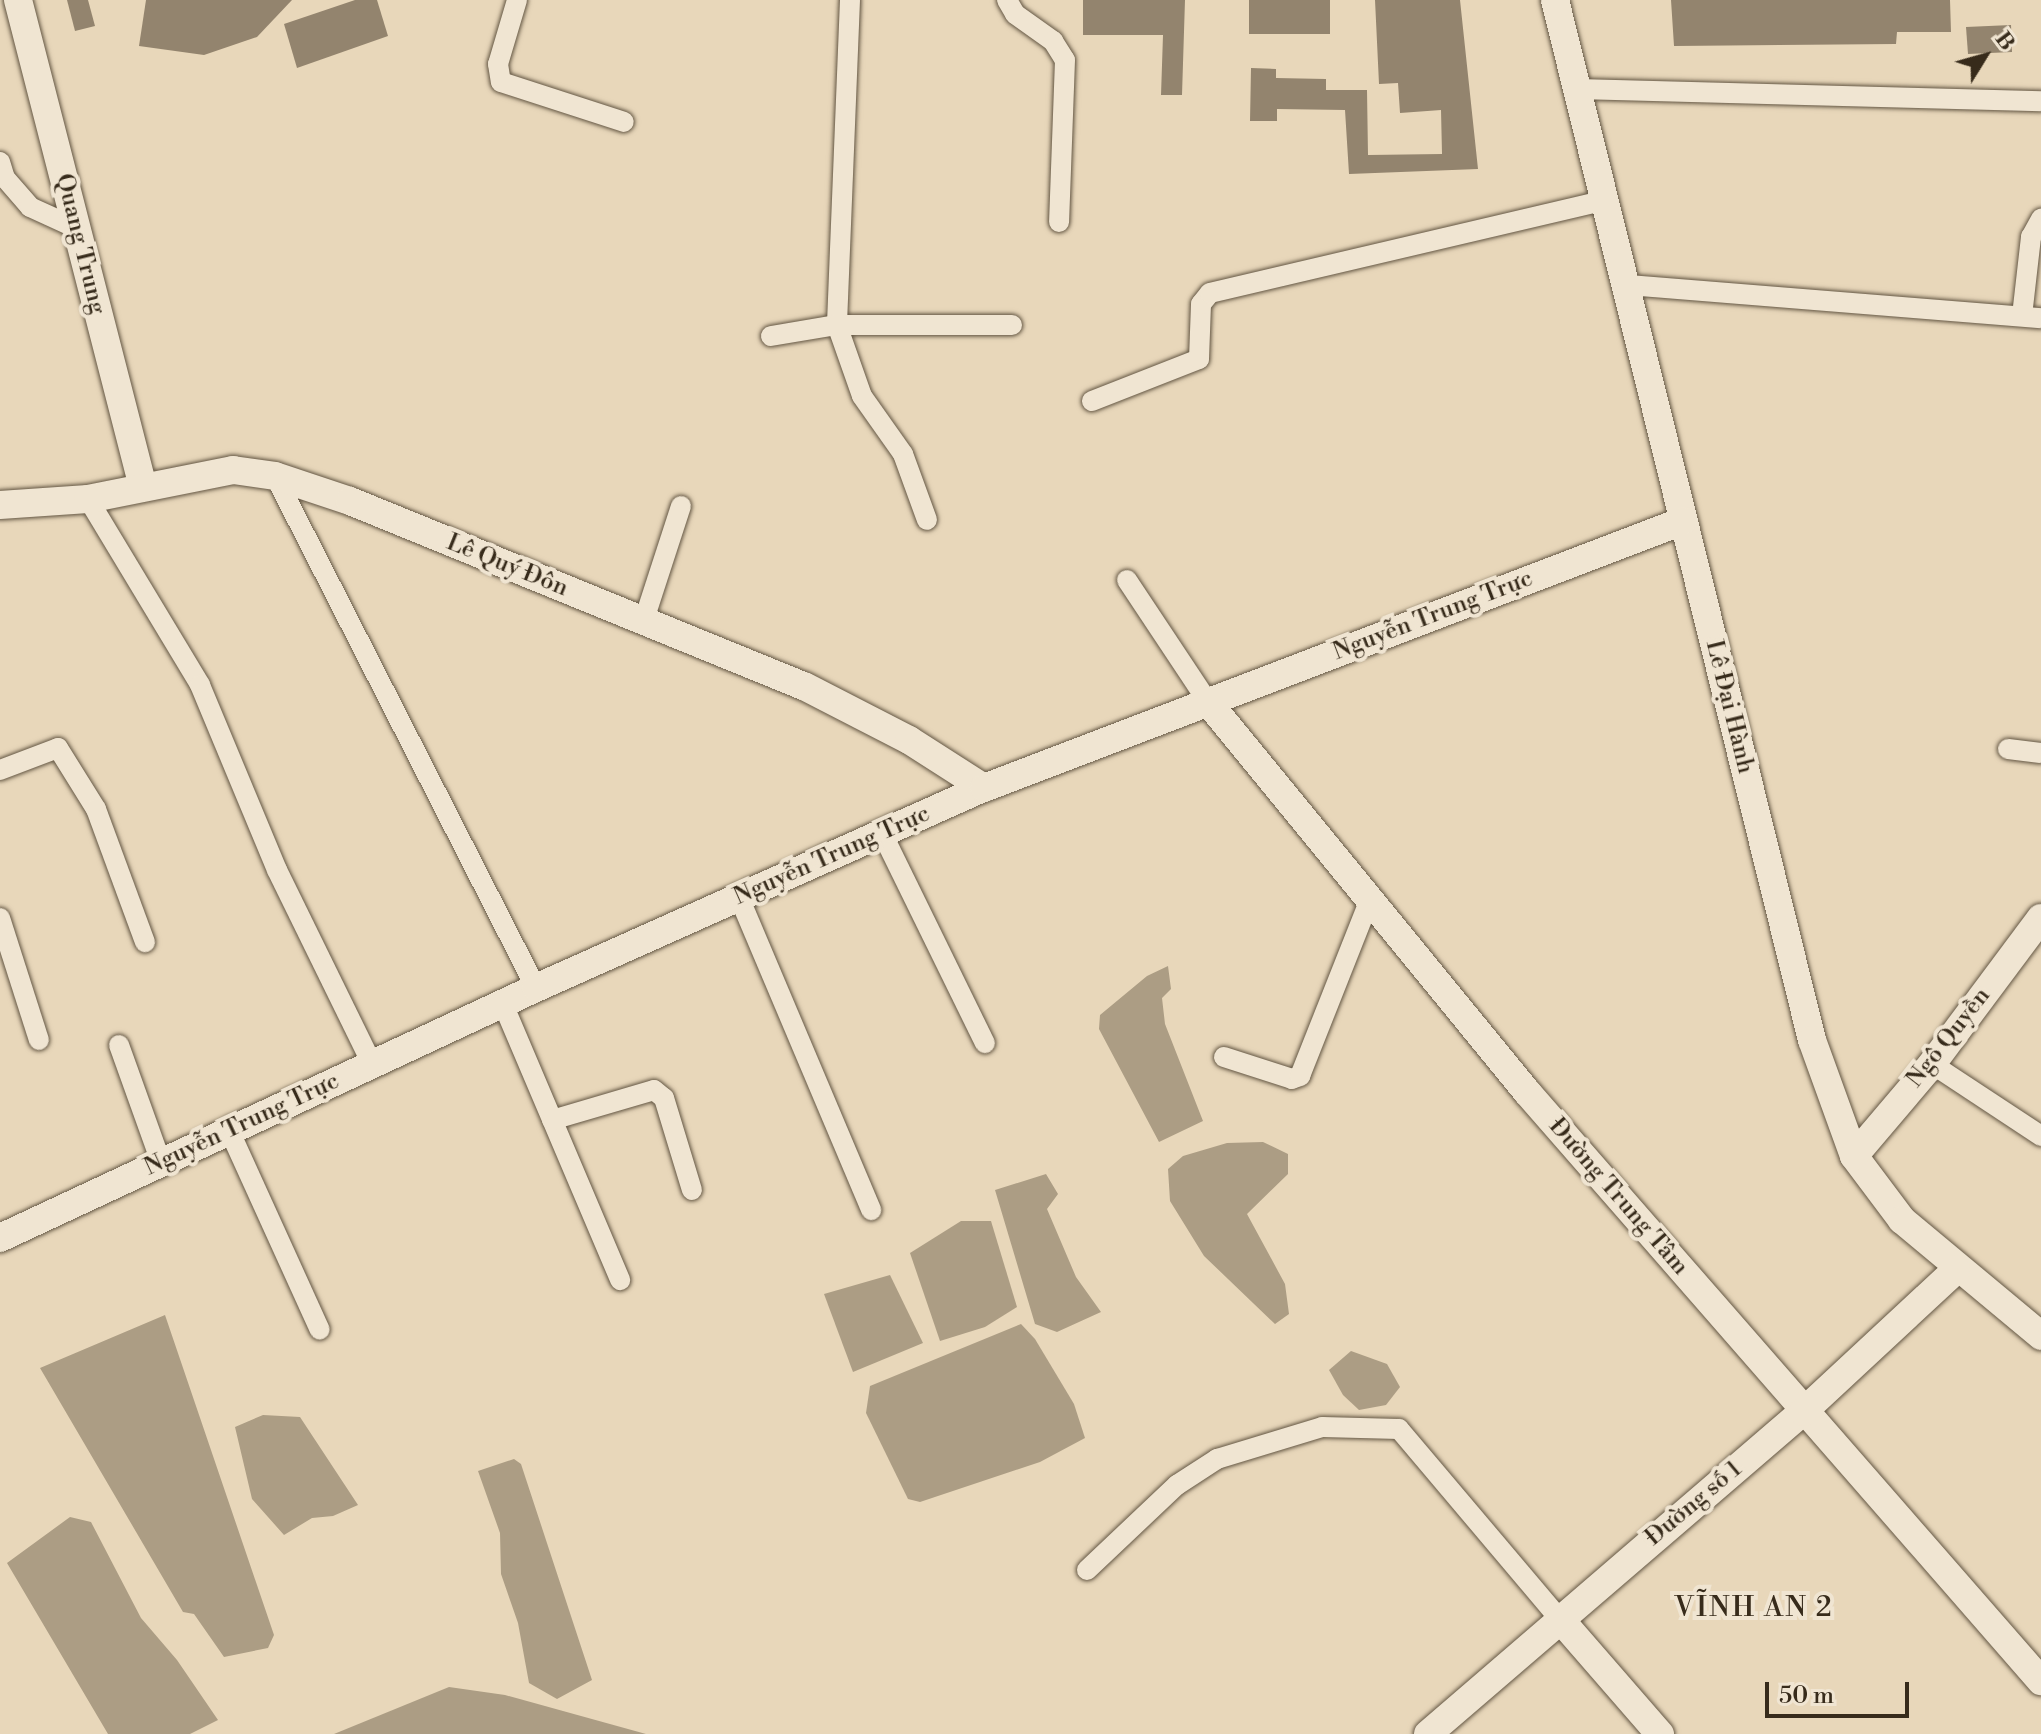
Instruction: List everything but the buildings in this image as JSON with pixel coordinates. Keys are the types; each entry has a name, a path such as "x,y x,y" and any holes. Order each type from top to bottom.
{"street":[{"name":"Quang Trung","path":"18,0 143,487"},
{"path":"517,0 498,64 501,82 624,122"},
{"path":"850,0 837,325 862,396 903,454 927,520"},
{"path":"1007,0 1015,14 1053,41 1065,60 1059,222"},
{"name":"Lê Đại Hành","path":"1555,0 1629,285 1683,521 1812,1040 1854,1156 1902,1220 1956,1270 2041,1336"},
{"path":"1578,89 2041,101"},
{"path":"0,162 5,178 30,207 76,228"},
{"path":"1092,401 1199,359 1201,304 1210,293 1607,200"},
{"path":"1629,285 2032,317 2031,237 2041,219"},
{"path":"771,336 837,325 1012,325"},
{"name":"Lê Quý Đôn","path":"0,505 88,499 233,470 275,476 350,501 851,708 984,788"},
{"path":"275,476 536,988"},
{"path":"88,499 200,685 277,870 373,1066"},
{"path":"643,623 681,506"},
{"name":"Nguyễn Trung Trực","path":"0,1238 536,988 984,788 1683,521"},
{"path":"1127,580 1208,702"},
{"name":"Đường Trung Tâm","path":"1208,702 1368,904 1803,1412 2041,1681"},
{"path":"0,770 58,748 96,809 145,942"},
{"path":"2008,749 2041,753"},
{"path":"882,833 985,1043"},
{"path":"739,897 871,1210"},
{"path":"1224,1057 1292,1079 1300,1076 1368,904"},
{"path":"0,918 39,1040"},
{"name":"Ngô Quyền","path":"1854,1156 1932,1064 2041,918"},
{"path":"503,1004 620,1280"},
{"path":"119,1045 161,1162"},
{"path":"1932,1064 2041,1136"},
{"path":"552,1120 654,1090 664,1098 692,1190"},
{"path":"230,1132 320,1330"},
{"name":"Đường số 1","path":"1428,1734 1559,1618 1803,1412 1956,1270"},
{"path":"1087,1570 1177,1485 1217,1459 1322,1427 1399,1429 1660,1734"}],"shaded area":[{"path":"1168,966 1171,989 1162,998 1165,1024 1203,1121 1159,1142 1099,1029 1100,1015 1147,976"},
{"path":"1263,1142 1288,1154 1288,1174 1247,1214 1285,1284 1289,1314 1275,1324 1204,1256 1170,1201 1168,1169 1183,1156 1227,1143"},
{"path":"1046,1174 1058,1194 1047,1209 1076,1277 1101,1312 1057,1332 1035,1324 995,1190"},
{"path":"961,1221 991,1221 1017,1307 985,1327 940,1341 910,1253"},
{"path":"890,1275 923,1343 853,1372 824,1294"},
{"path":"165,1315 274,1635 268,1648 224,1657 194,1614 183,1612 40,1368"},
{"path":"1021,1324 1035,1339 1074,1404 1085,1438 1040,1462 920,1502 908,1499 866,1413 870,1386"},
{"path":"1351,1351 1387,1364 1400,1387 1386,1405 1359,1410 1343,1395 1329,1370"},
{"path":"263,1415 300,1417 358,1505 333,1516 312,1518 284,1535 252,1499 235,1427"},
{"path":"514,1459 521,1464 592,1680 557,1699 529,1683 518,1623 501,1574 500,1533 478,1471"},
{"path":"70,1517 91,1522 141,1618 177,1660 218,1720 190,1734 108,1734 7,1563"},
{"path":"449,1687 505,1695 646,1734 334,1734"}],"district":[{"name":"VĨNH AN 2","path":"1754,1608"}]}
